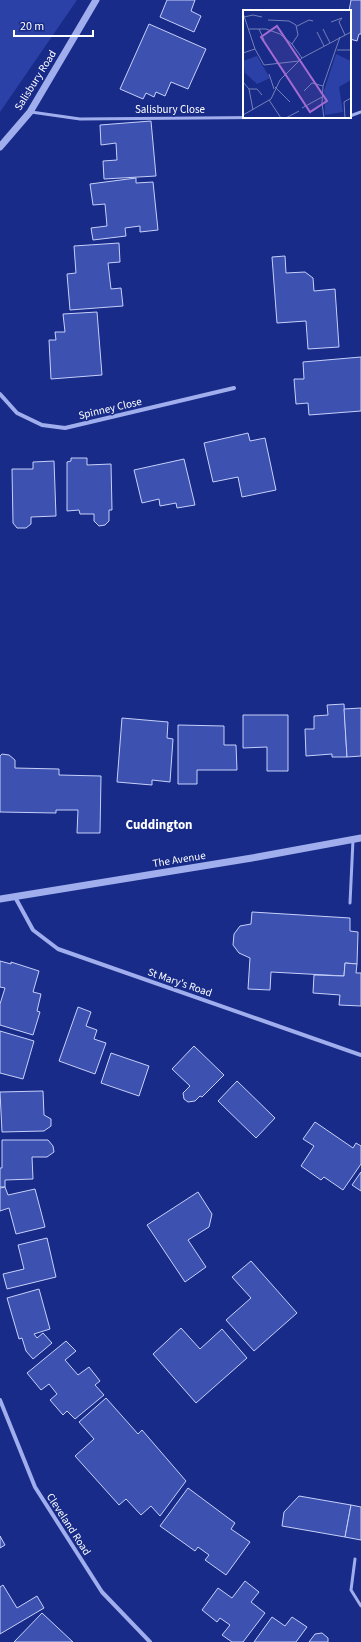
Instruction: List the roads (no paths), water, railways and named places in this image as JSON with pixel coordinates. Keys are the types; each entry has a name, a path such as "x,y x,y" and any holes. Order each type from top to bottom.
{"street":[{"name":"Salisbury Road","path":"0,147 30,112 96,0"},
{"name":"Spinney Close","path":"0,394 16,413 42,425 66,428 234,388"},
{"name":"The Avenue","path":"0,899 361,838"},
{"name":"St Mary's Road","path":"15,897 33,930 58,949 361,1055"},
{"name":"Cleveland Road","path":"0,1400 35,1488 102,1592 150,1642"}],"lane":[{"name":"Salisbury Close","path":"30,112 80,119 243,118"},
{"path":"351,116 361,112"},
{"path":"350,903 353,840"},
{"path":"354,1559 352,1590 361,1606"}],"district":[{"name":"Cuddington","path":"159,824"}]}
